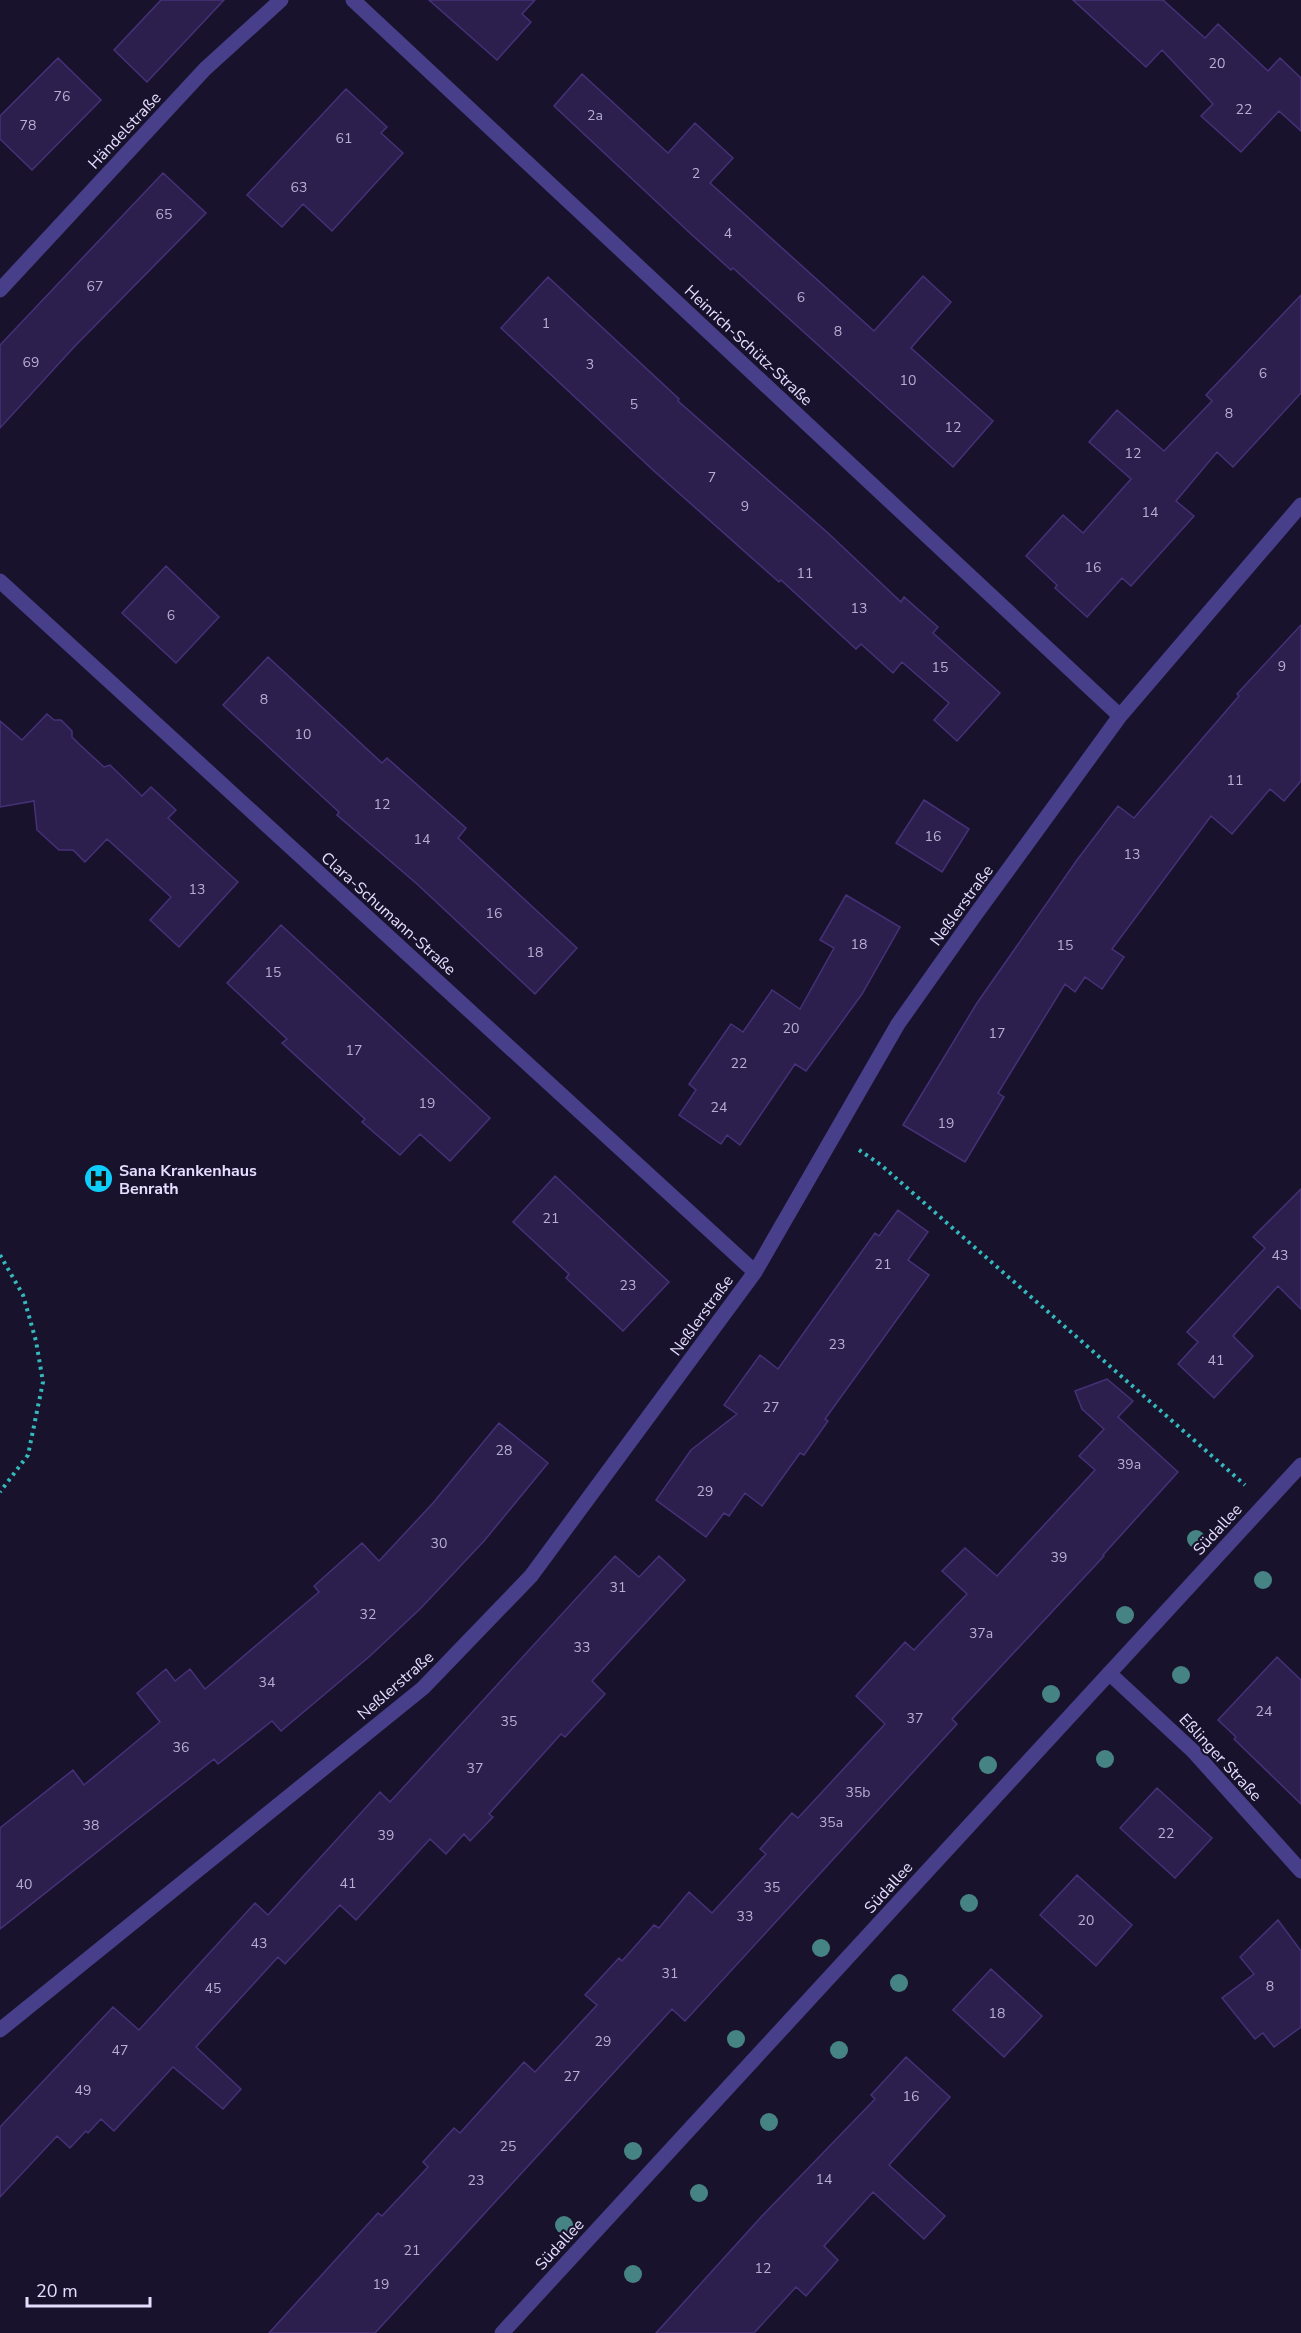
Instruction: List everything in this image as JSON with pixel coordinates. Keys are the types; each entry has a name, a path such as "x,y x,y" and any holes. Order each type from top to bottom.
{"street":[{"name":"Händelstraße","path":"0,290 205,69 280,0"},
{"name":"Heinrich-Schütz-Straße","path":"353,0 1120,716"},
{"name":"Neßlerstraße","path":"0,2030 423,1688 531,1576 755,1272 898,1024 1120,716 1301,505"},
{"name":"Clara-Schumann-Straße","path":"0,581 755,1272"},
{"name":"Südallee","path":"502,2333 1301,1465"},
{"name":"Eßlinger Straße","path":"1109,1672 1193,1751 1301,1871"}],"path":[{"path":"835,1133 881,1165 1265,1504"},
{"path":"0,1255 23,1295 36,1341 43,1382 28,1455 0,1492"}],"building":[{"path":"161,0 224,0 147,82 114,50"},
{"path":"429,0 535,0 522,14 531,22 497,60"},
{"path":"1073,0 1163,0 1205,38 1218,24 1268,71 1280,58 1301,78 1301,131 1279,111 1241,152 1201,116 1213,104 1162,50 1146,67"},
{"path":"58,58 101,100 32,170 0,139 0,116"},
{"path":"582,74 668,153 695,123 733,158 710,183 874,331 923,276 951,302 911,348 993,421 953,467 733,268 731,270 691,234 554,106"},
{"path":"346,89 387,127 381,133 403,153 332,231 303,204 282,227 247,195"},
{"path":"163,173 206,213 74,347 0,428 0,345"},
{"path":"548,277 679,399 678,401 828,533 901,602 904,597 938,627 933,633 1000,693 957,741 934,720 949,703 902,662 893,673 861,644 856,649 781,580 779,582 654,471 501,328"},
{"path":"1301,295 1301,393 1233,467 1217,452 1176,501 1194,516 1131,586 1122,578 1087,617 1055,588 1057,585 1026,556 1063,515 1083,533 1131,479 1089,442 1117,410 1164,451 1212,401 1206,395"},
{"path":"166,566 219,617 176,663 122,613"},
{"path":"1301,625 1301,781 1284,801 1270,789 1232,834 1211,816 1112,949 1124,957 1102,989 1085,977 1075,992 1065,984 998,1093 1004,1097 965,1162 903,1125 977,1003 1077,860 1118,806 1134,818 1239,696 1237,694"},
{"path":"268,657 382,763 387,758 466,828 458,838 577,948 535,994 417,884 337,815 339,812 223,705"},
{"path":"47,714 54,720 61,720 72,731 72,737 79,744 104,767 110,765 142,796 151,787 176,810 168,818 238,882 179,947 150,920 171,897 107,839 85,862 73,850 59,850 37,830 34,801 0,807 0,721 22,740"},
{"path":"924,800 969,829 942,872 896,843"},
{"path":"846,895 900,927 862,994 806,1071 795,1064 740,1145 727,1135 721,1144 679,1115 696,1090 689,1084 731,1024 743,1032 772,990 800,1009 834,948 820,940"},
{"path":"281,925 490,1118 450,1161 420,1134 400,1155 362,1122 365,1119 282,1043 287,1039 227,983"},
{"path":"555,1176 669,1282 623,1331 566,1278 569,1274 513,1222"},
{"path":"1301,1189 1301,1309 1278,1286 1233,1336 1253,1356 1214,1398 1178,1364 1198,1342 1187,1332 1265,1248 1253,1237"},
{"path":"898,1210 928,1232 908,1260 929,1275 825,1419 828,1421 804,1455 800,1453 762,1506 745,1493 729,1516 724,1513 706,1537 656,1500 691,1450 737,1414 724,1405 760,1355 778,1369 875,1233 879,1236"},
{"path":"1107,1379 1133,1401 1118,1417 1178,1472 1104,1556 952,1719 957,1724 685,2021 672,2009 375,2333 269,2333 378,2213 382,2216 428,2167 423,2162 454,2128 460,2133 524,2062 535,2072 597,2005 585,1995 619,1958 622,1961 654,1925 659,1928 689,1892 712,1913 766,1854 760,1849 792,1813 798,1818 885,1724 856,1696 905,1642 914,1650 967,1594 942,1571 965,1548 997,1576 1095,1470 1079,1456 1104,1429 1082,1409 1075,1391"},
{"path":"499,1423 548,1463 484,1541 421,1608 370,1656 281,1731 272,1721 218,1764 214,1759 0,1929 0,1828 73,1770 84,1785 160,1722 137,1693 166,1669 175,1681 190,1669 205,1689 319,1592 314,1586 362,1543 379,1561 433,1503"},
{"path":"615,1556 639,1577 659,1556 685,1580 592,1681 605,1694 565,1737 561,1734 489,1814 493,1817 470,1841 464,1834 446,1854 430,1839 356,1920 340,1905 285,1964 278,1957 196,2047 241,2089 223,2109 173,2067 114,2131 101,2119 70,2148 57,2136 0,2197 0,2127 113,2007 139,2030 255,1903 268,1915 380,1792 390,1802"},
{"path":"1277,1657 1301,1680 1301,1804 1234,1739 1236,1737 1218,1720"},
{"path":"1157,1788 1212,1838 1175,1878 1120,1828"},
{"path":"1077,1875 1132,1925 1096,1966 1040,1915"},
{"path":"1278,1920 1301,1951 1301,2027 1274,2047 1263,2033 1255,2039 1222,1998 1254,1974 1240,1957"},
{"path":"991,1969 1042,2016 1004,2057 953,2010"},
{"path":"906,2057 950,2097 889,2165 945,2216 924,2239 873,2192 824,2246 838,2260 806,2296 796,2287 754,2333 656,2333 762,2216 875,2099 871,2095"}],"place":[{"name":"Sana Krankenhaus Benrath","path":"98,1179"}]}
